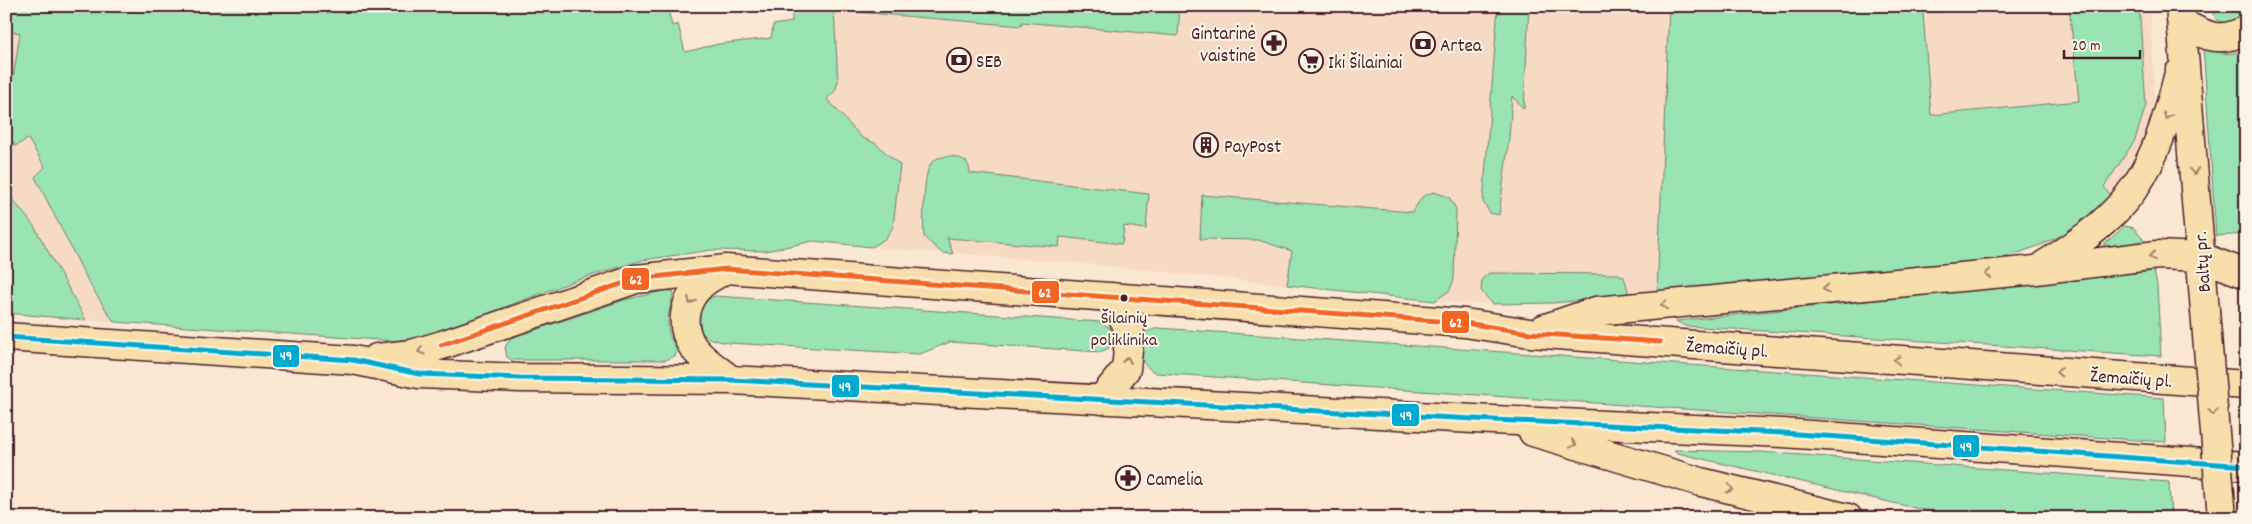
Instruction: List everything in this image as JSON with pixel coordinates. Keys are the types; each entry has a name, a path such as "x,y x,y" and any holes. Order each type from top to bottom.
{"main road":[{"path":"2181,14 2214,38 2229,38 2246,30"},
{"name":"Baltų pr.","path":"2181,14 2222,518"},
{"path":"2036,270 2075,246 2110,218 2128,199 2141,180 2154,156 2170,109 2184,52"},
{"path":"1530,333 1596,311 2036,270 2157,255 2201,257 2246,274"},
{"path":"726,270 702,284 691,298 683,319 685,332 694,348 731,380"},
{"name":"Žemaičių pl.","path":"353,360 412,354 485,332 636,279 726,270 1465,323 1530,333 2246,386"},
{"path":"1100,400 1126,369 1130,331 1112,297"},
{"name":"Žemaičių pl.","path":"6,337 353,360 419,374 520,378 731,380 1493,420 1783,432 2246,466"},
{"path":"1493,420 1701,482 1848,518"}],"shaded area":[{"path":"1180,6 2150,6 2155,102 2152,132 2141,157 2112,197 2045,245 2003,258 1554,303 1493,304 1435,301 1100,265 872,247 885,240 890,154 875,143 862,138 827,99 835,91 838,82 834,10 1021,25 1022,21 1178,36"},
{"path":"6,31 20,32 12,85 6,84"},
{"path":"6,128 15,146 28,139 45,167 36,177 90,285 114,322 6,313"}],"green space":[{"path":"6,6 667,6 672,26 678,24 685,52 718,44 771,38 773,25 792,22 792,6 1180,6 1178,36 1022,22 1021,26 834,10 838,82 835,91 827,99 862,138 875,143 900,165 893,227 885,239 872,247 813,241 766,251 712,250 643,260 577,280 428,336 394,341 114,322 90,285 35,177 45,167 28,139 15,146 6,128 6,84 12,85 20,33 6,31"},
{"path":"1498,6 1529,6 1524,109 1512,96 1509,138 1499,215 1490,213 1483,202"},
{"path":"1669,6 1997,6 1923,13 1931,115 2079,101 2069,6 2139,6 2146,105 2135,140 2104,187 2112,197 2088,219 2048,242 2003,258 1657,293"},
{"path":"2211,6 2242,6 2241,14 2233,22 2228,24 2222,23 2213,14"},
{"path":"2203,46 2224,53 2235,53 2246,49 2246,234 2216,236"},
{"path":"951,156 965,161 970,173 1149,194 1146,229 1124,226 1122,244 1060,237 1059,247 947,238 953,254 942,253 924,237 925,189 928,171 932,162 939,158"},
{"path":"6,191 34,226 86,320 6,313"},
{"path":"1434,192 1449,197 1456,209 1454,279 1450,290 1435,301 1287,285 1292,251 1258,240 1200,239 1202,195 1412,212 1423,196"},
{"path":"2125,226 2134,228 2145,242 2099,249"},
{"path":"2154,271 2157,285 2161,356 1685,326 1676,321"},
{"path":"1489,273 1618,274 1624,277 1628,290 1626,296 1554,303 1493,304 1481,291 1482,279"},
{"path":"667,290 674,292 668,322 669,333 675,346 676,355 666,360 511,360 507,357 505,347 511,338 624,300"},
{"path":"715,296 1101,322 1110,328 1112,338 1109,348 1100,352 950,342 920,354 728,343 711,339 698,331 699,309 701,305"},
{"path":"1158,328 2164,398 2166,442 1156,373 1146,366 1138,348 1139,342 1148,331"},
{"path":"1674,450 1761,452 2169,482 2171,518 1958,518 1677,453"}],"transit line":[{"name":"62","path":"441,345 636,279 726,269 1465,323 1530,333 1660,342"},
{"name":"49","path":"6,337 353,360 419,374 520,378 731,380 1493,420 1783,433 2246,466"}],"place":[{"name":"Gintarinė vaistinė","path":"1274,43"},
{"name":"Artea","path":"1423,44"},
{"name":"SEB","path":"959,60"},
{"name":"Iki Šilainiai","path":"1311,61"},
{"name":"PayPost","path":"1206,145"},
{"name":"Šilainių poliklinika","path":"1124,298"},
{"name":"Camelia","path":"1128,478"}]}
